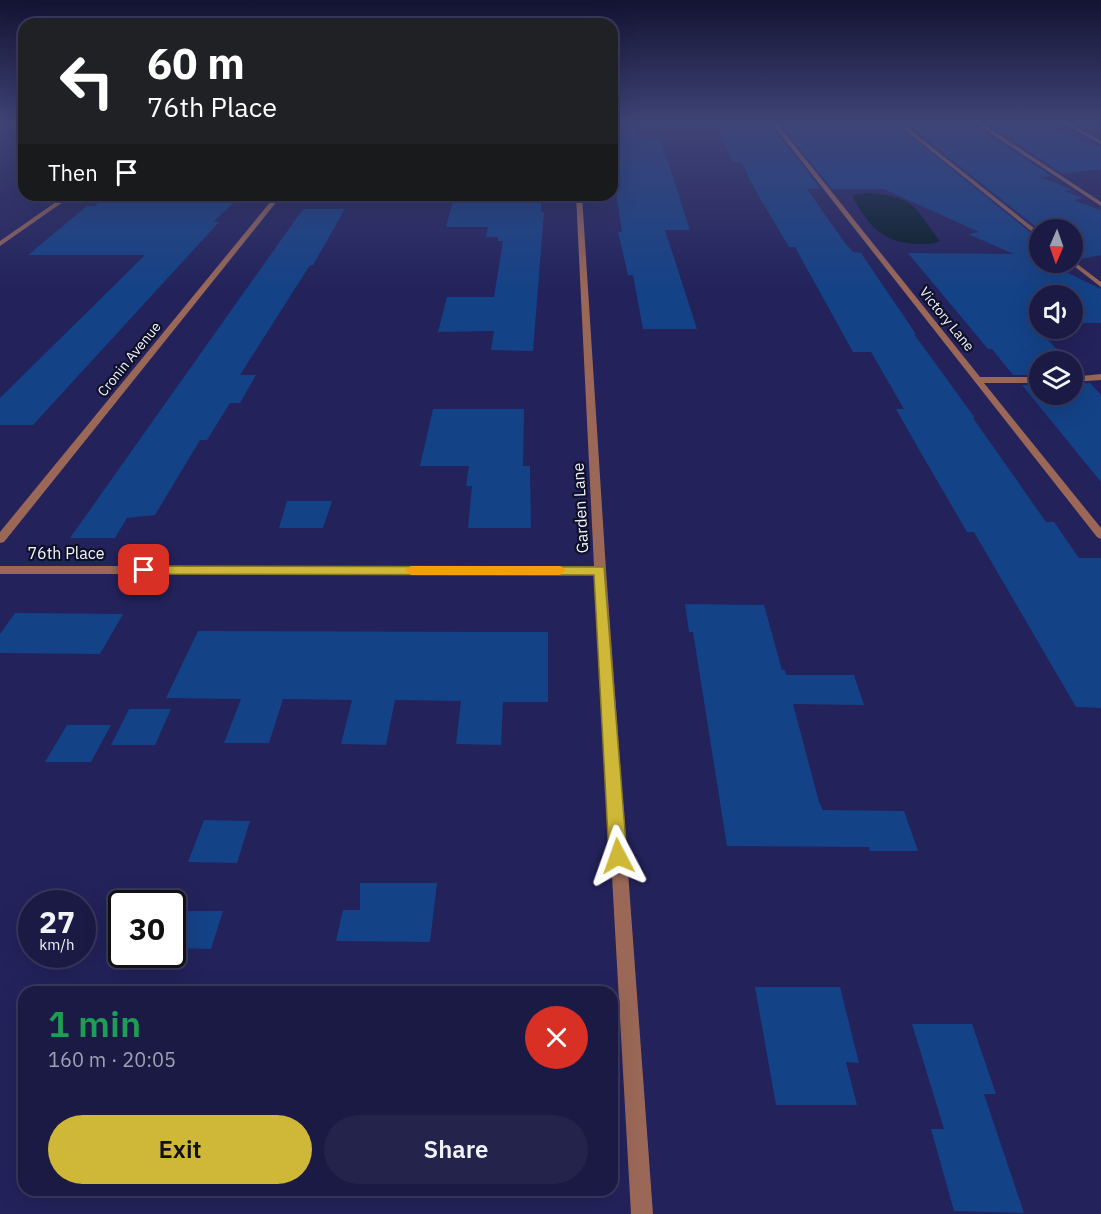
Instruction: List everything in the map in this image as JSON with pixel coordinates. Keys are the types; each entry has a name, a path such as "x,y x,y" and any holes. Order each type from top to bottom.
{"street":[{"name":"Victory Lane","path":"817,178 1101,535"},
{"path":"967,178 1029,227"},
{"path":"1061,178 1101,204"},
{"path":"0,244 61,201"},
{"name":"Cronin Avenue","path":"0,539 274,201"},
{"name":"Garden Lane","path":"579,201 600,570 642,1214"},
{"path":"1083,271 1101,285"},
{"path":"1083,379 1101,377"},
{"path":"978,380 1029,380"},
{"name":"76th Place","path":"0,570 600,570"}],"water":[{"path":"868,193 895,197 912,205 940,241 918,244 887,237 865,217 853,198 854,195"}],"building":[{"path":"618,178 673,178 690,230 665,230 697,329 643,329 633,275 628,275 618,232 622,232 617,201"},
{"path":"749,178 812,178 821,189 807,189 845,243 853,252 861,253 916,334 914,334 1046,522 1054,522 1079,558 1101,558 1101,708 1076,707 974,532 967,532 917,446 896,409 904,409 871,352 853,352 795,247 789,247"},
{"path":"823,178 962,178 1029,231 1029,273 1068,273 1101,289 1101,323 1083,323 1083,285 1029,285 1029,339 1047,339 1059,351 1029,351 1029,375 1013,375 992,349 988,349 908,253 1014,254 968,234 979,232 884,189 832,189"},
{"path":"974,178 1043,178 1072,190 1064,191 1083,198 1073,200 1101,210 1101,255 1083,259 1083,219 1029,219 1029,221"},
{"path":"236,201 213,222 219,222 33,425 0,425 0,398 145,255 28,255 87,206 94,206 100,202"},
{"path":"453,201 541,201 541,212 544,212 533,351 491,350 494,331 438,332 447,297 494,297 503,241 498,241 498,237 486,237 488,227 446,227"},
{"path":"303,209 345,209 313,265 310,265 240,375 256,375 240,403 230,403 207,440 200,440 155,515 127,518 115,538 70,538"},
{"path":"1083,383 1090,383 1101,395 1101,482 1038,405 1083,405"},
{"path":"1022,385 1029,385 1029,394"},
{"path":"433,409 524,409 523,466 530,466 531,528 468,528 472,486 466,486 469,466 420,466"},
{"path":"287,501 332,501 323,528 279,528"},
{"path":"685,604 764,605 782,670 785,670 786,675 854,675 864,705 793,704 819,802 823,810 904,811 918,851 870,851 869,847 727,846 693,632 689,632"},
{"path":"15,613 123,614 100,654 0,653 0,634"},
{"path":"198,631 548,632 548,702 503,702 501,745 456,744 461,701 395,700 386,745 341,744 352,700 283,699 269,743 224,743 241,699 166,698"},
{"path":"129,709 171,709 155,745 111,745"},
{"path":"67,725 111,725 91,762 45,762"},
{"path":"204,820 250,821 237,863 188,862"},
{"path":"360,883 437,883 430,942 336,941 343,910 360,910"},
{"path":"186,911 223,911 211,949 186,948"},
{"path":"755,987 840,987 859,1063 846,1062 857,1105 776,1105"},
{"path":"912,1024 972,1024 996,1094 984,1094 1024,1213 954,1211 931,1129 944,1129"}],"slow traffic":[{"path":"411,570 560,570"}],"route":[{"path":"144,570 600,570 618,856"}]}
